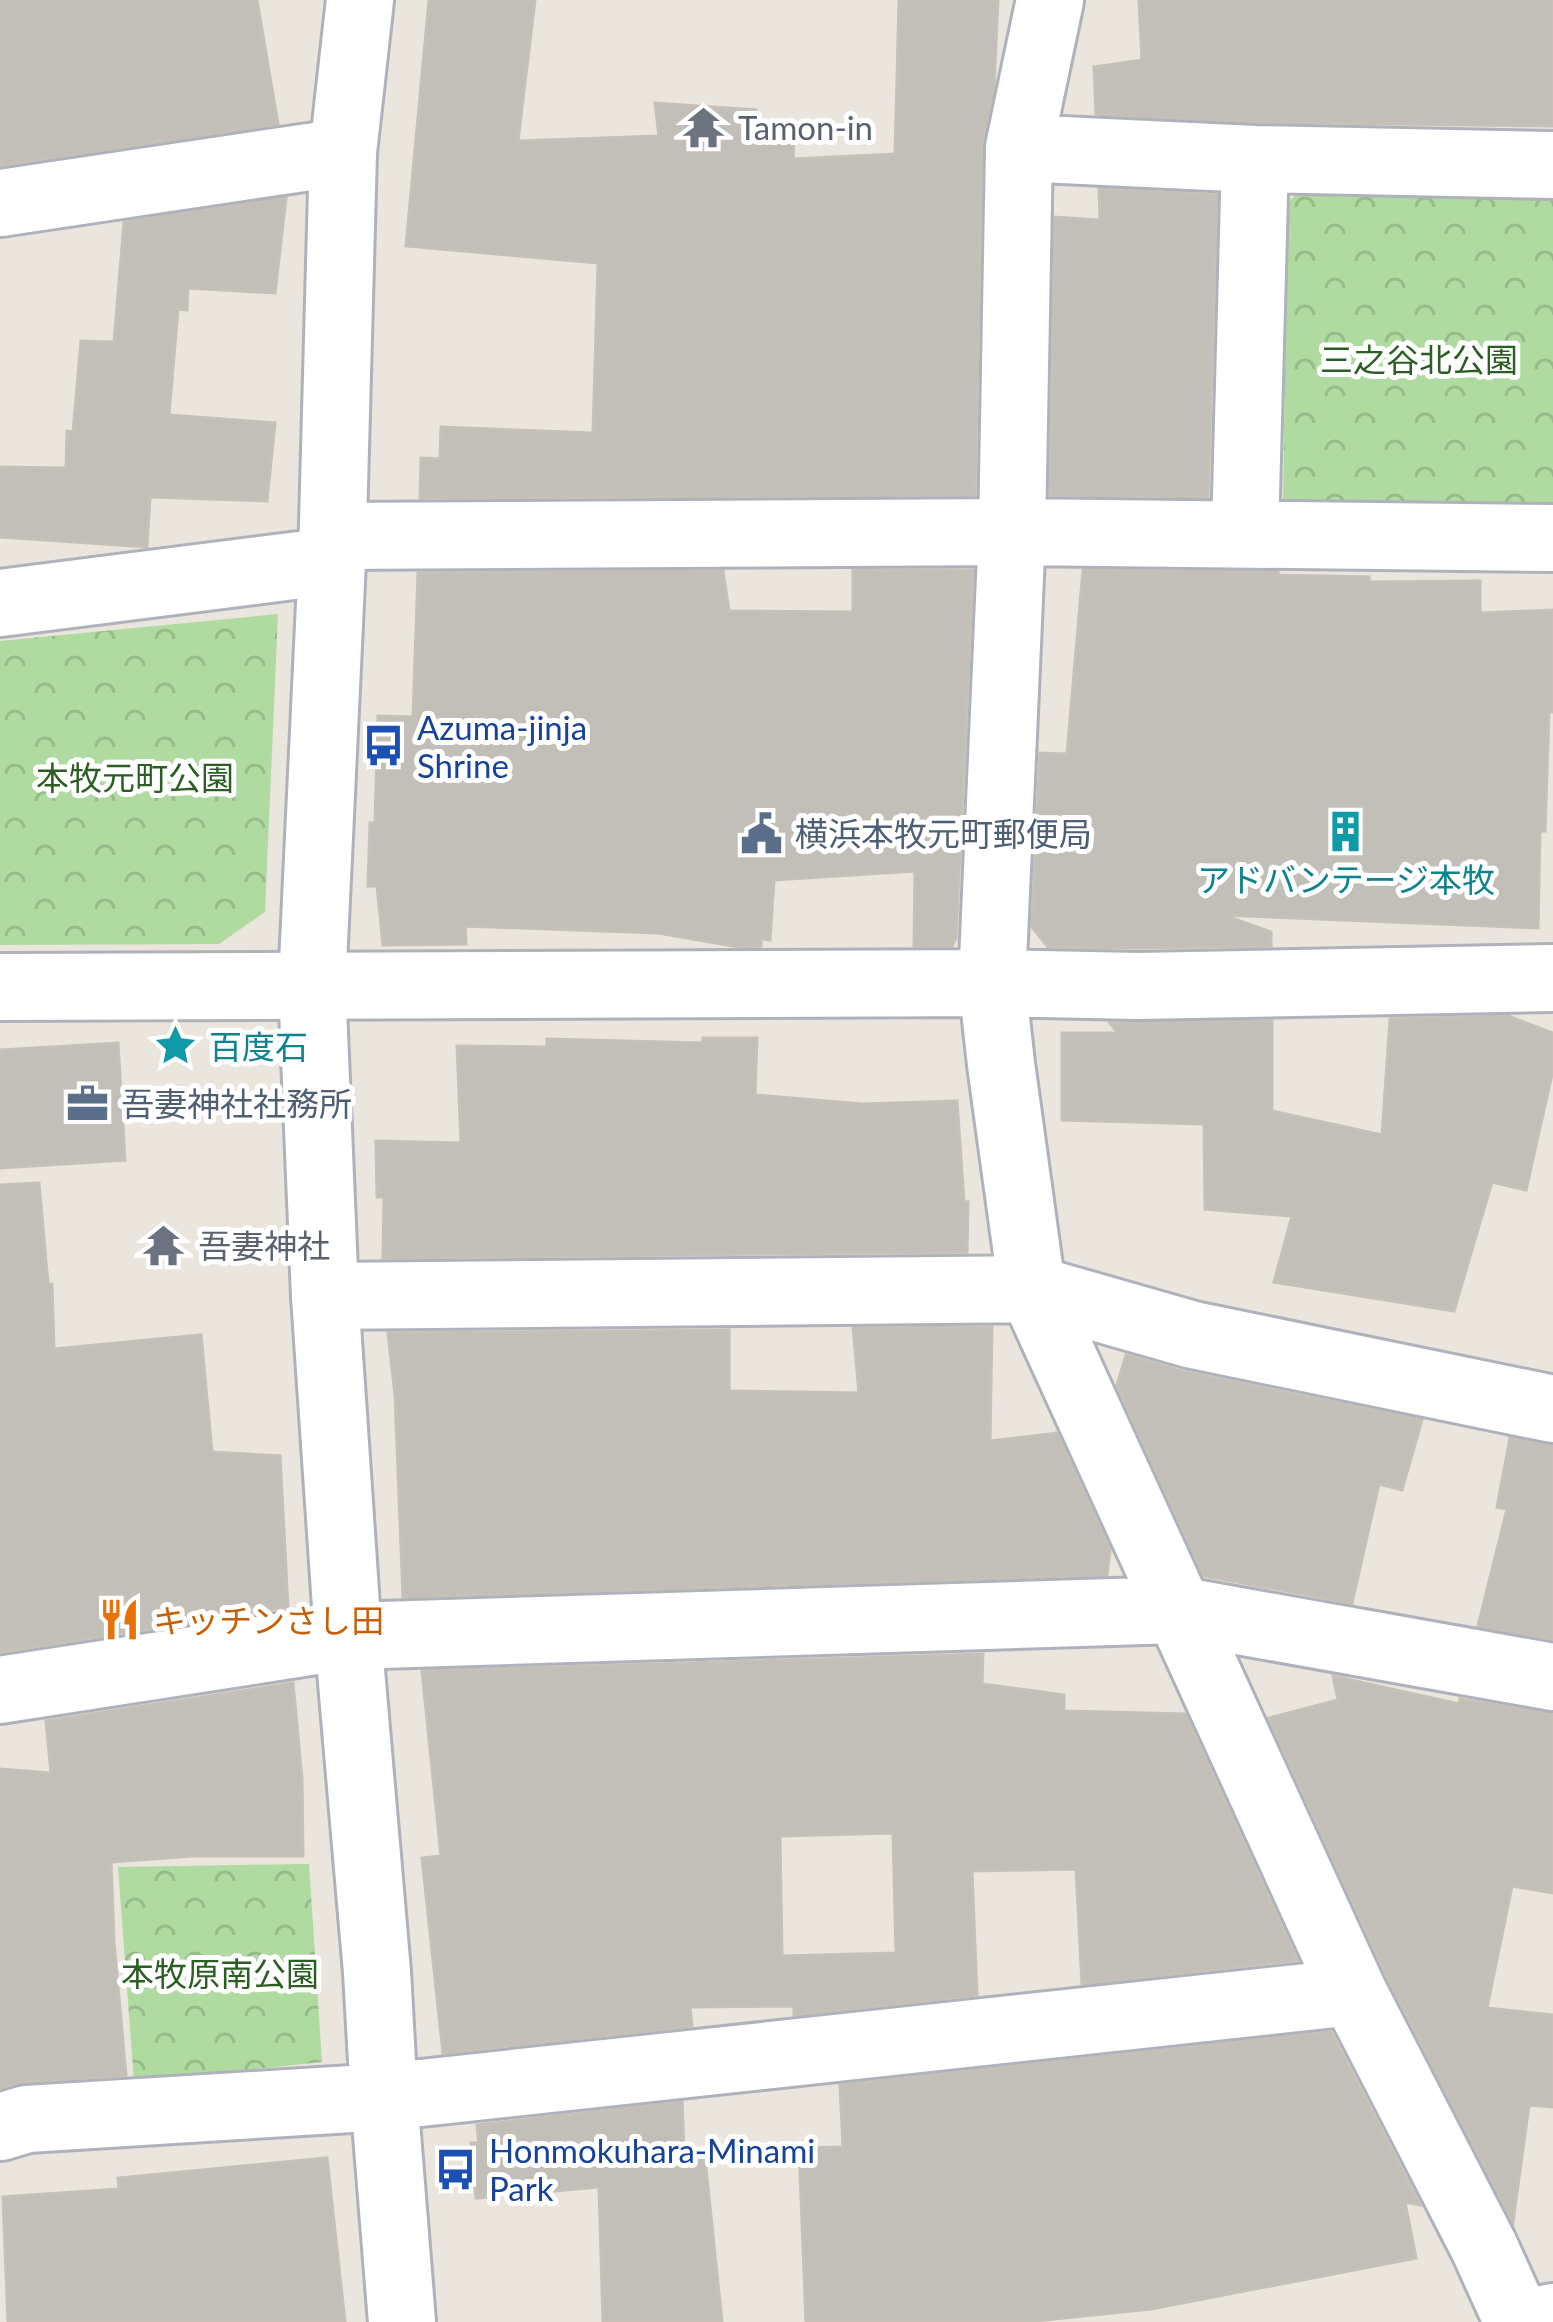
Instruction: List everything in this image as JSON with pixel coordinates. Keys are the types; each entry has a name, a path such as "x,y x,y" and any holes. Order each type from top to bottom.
{"street":[{"path":"360,0 344,152 333,549 312,985 325,1296 348,1636 403,2322"},
{"path":"1050,0 1019,148 1012,532 992,983 1032,1288 1353,1992 1518,2322"},
{"path":"1019,148 1553,165"},
{"path":"0,203 344,152"},
{"path":"1245,533 1255,159"},
{"path":"0,603 333,549 1012,532 1553,538"},
{"path":"0,987 1138,986 1553,979"},
{"path":"325,1296 1032,1288 1193,1335 1553,1408"},
{"path":"0,1690 348,1636 1177,1610 1553,1677"},
{"path":"0,2127 26,2119 384,2097 1353,1992"},
{"path":"1529,2322 1553,2317"}],"green space":[{"name":"三之谷北公園","path":"1296,195 1553,195 1553,515 1283,514 1287,203"},
{"name":"本牧元町公園","path":"278,614 265,912 219,944 0,945 0,641"},
{"name":"本牧原南公園","path":"309,1864 322,2062 134,2082 118,1867"}],"building":[{"path":"0,0 257,0 278,124 0,165"},
{"path":"429,0 535,0 518,141 659,136 655,103 756,110 757,135 794,136 793,159 895,154 899,0 998,0 994,87 982,147 975,495 420,498 421,458 440,459 441,427 593,433 598,263 406,246"},
{"path":"1139,0 1553,0 1553,126 1256,122 1096,114 1094,67 1142,60"},
{"path":"1099,189 1217,195 1208,497 1050,495 1055,217 1100,220"},
{"path":"286,198 275,293 188,288 187,310 178,309 169,415 275,423 267,501 150,497 147,547 0,537 0,467 66,468 81,341 114,342 124,222"},
{"path":"853,570 973,570 952,946 914,946 915,871 774,880 770,940 761,939 761,946 739,947 658,933 465,926 466,944 383,945 377,886 368,886 378,716 413,717 418,573 723,571 729,611 853,612"},
{"path":"1083,570 1278,572 1369,577 1369,582 1480,581 1480,613 1553,610 1553,712 1549,712 1545,831 1540,831 1538,928 1223,915 1271,932 1271,946 1048,947 1032,927 1040,753 1067,754"},
{"path":"1508,1016 1553,1033 1553,1070 1526,1190 1492,1182 1454,1311 1274,1282 1292,1216 1205,1209 1204,1124 1062,1120 1062,1033 1118,1033 1110,1023 1272,1021 1272,1111 1382,1135 1390,1019"},
{"path":"703,1038 757,1038 755,1095 862,1104 957,1101 964,1202 968,1202 967,1252 383,1258 384,1197 377,1197 376,1141 461,1143 457,1046 547,1047 547,1039 703,1043"},
{"path":"118,1043 125,1160 0,1168 0,1050"},
{"path":"39,1183 48,1284 52,1284 54,1349 201,1335 212,1452 280,1456 288,1607 0,1652 0,1185"},
{"path":"992,1327 990,1441 1057,1433 1110,1550 1107,1575 403,1597 388,1333 729,1330 729,1391 859,1393 853,1328"},
{"path":"1126,1355 1185,1372 1422,1420 1402,1490 1379,1484 1352,1603 1204,1576 1117,1385"},
{"path":"1510,1438 1553,1445 1553,1639 1478,1626 1507,1509 1497,1507"},
{"path":"983,1654 982,1684 1064,1695 1064,1711 1185,1714 1297,1960 1082,1984 1076,1869 972,1871 977,1995 794,2015 794,2006 690,2007 692,2026 443,2053 422,1858 441,1856 422,1671","holes":["893,1833 896,1953 782,1956 780,1836"]},
{"path":"1333,1676 1459,1704 1460,1699 1553,1714 1553,1893 1512,1886 1487,2008 1553,2015 1553,2107 1529,2105 1513,2222 1387,1976 1269,1718 1338,1700"},
{"path":"293,1683 303,1856 111,1862 126,2075 0,2088 0,1769 51,1773 46,1721"},
{"path":"1331,2032 1420,2205 1405,2202 1416,2258 1151,2309 1025,2322 806,2322 799,2148 843,2147 840,2085"},
{"path":"682,2102 684,2149 704,2149 722,2322 603,2322 599,2187 476,2198 471,2143 479,2143 477,2125"},
{"path":"327,2158 345,2322 8,2322 3,2197 119,2189 118,2178"}],"place":[{"name":"Tamon-in","path":"704,127"},
{"name":"Azuma-jinja Shrine","path":"383,746"},
{"name":"アドバンテージ本牧","path":"1346,831"},
{"name":"横浜本牧元町郵便局","path":"761,833"},
{"name":"百度石","path":"175,1046"},
{"name":"吾妻神社社務所","path":"87,1103"},
{"name":"吾妻神社","path":"164,1245"},
{"name":"キッチンさし田","path":"119,1620"},
{"name":"Honmokuhara-Minami Park","path":"455,2169"}]}
